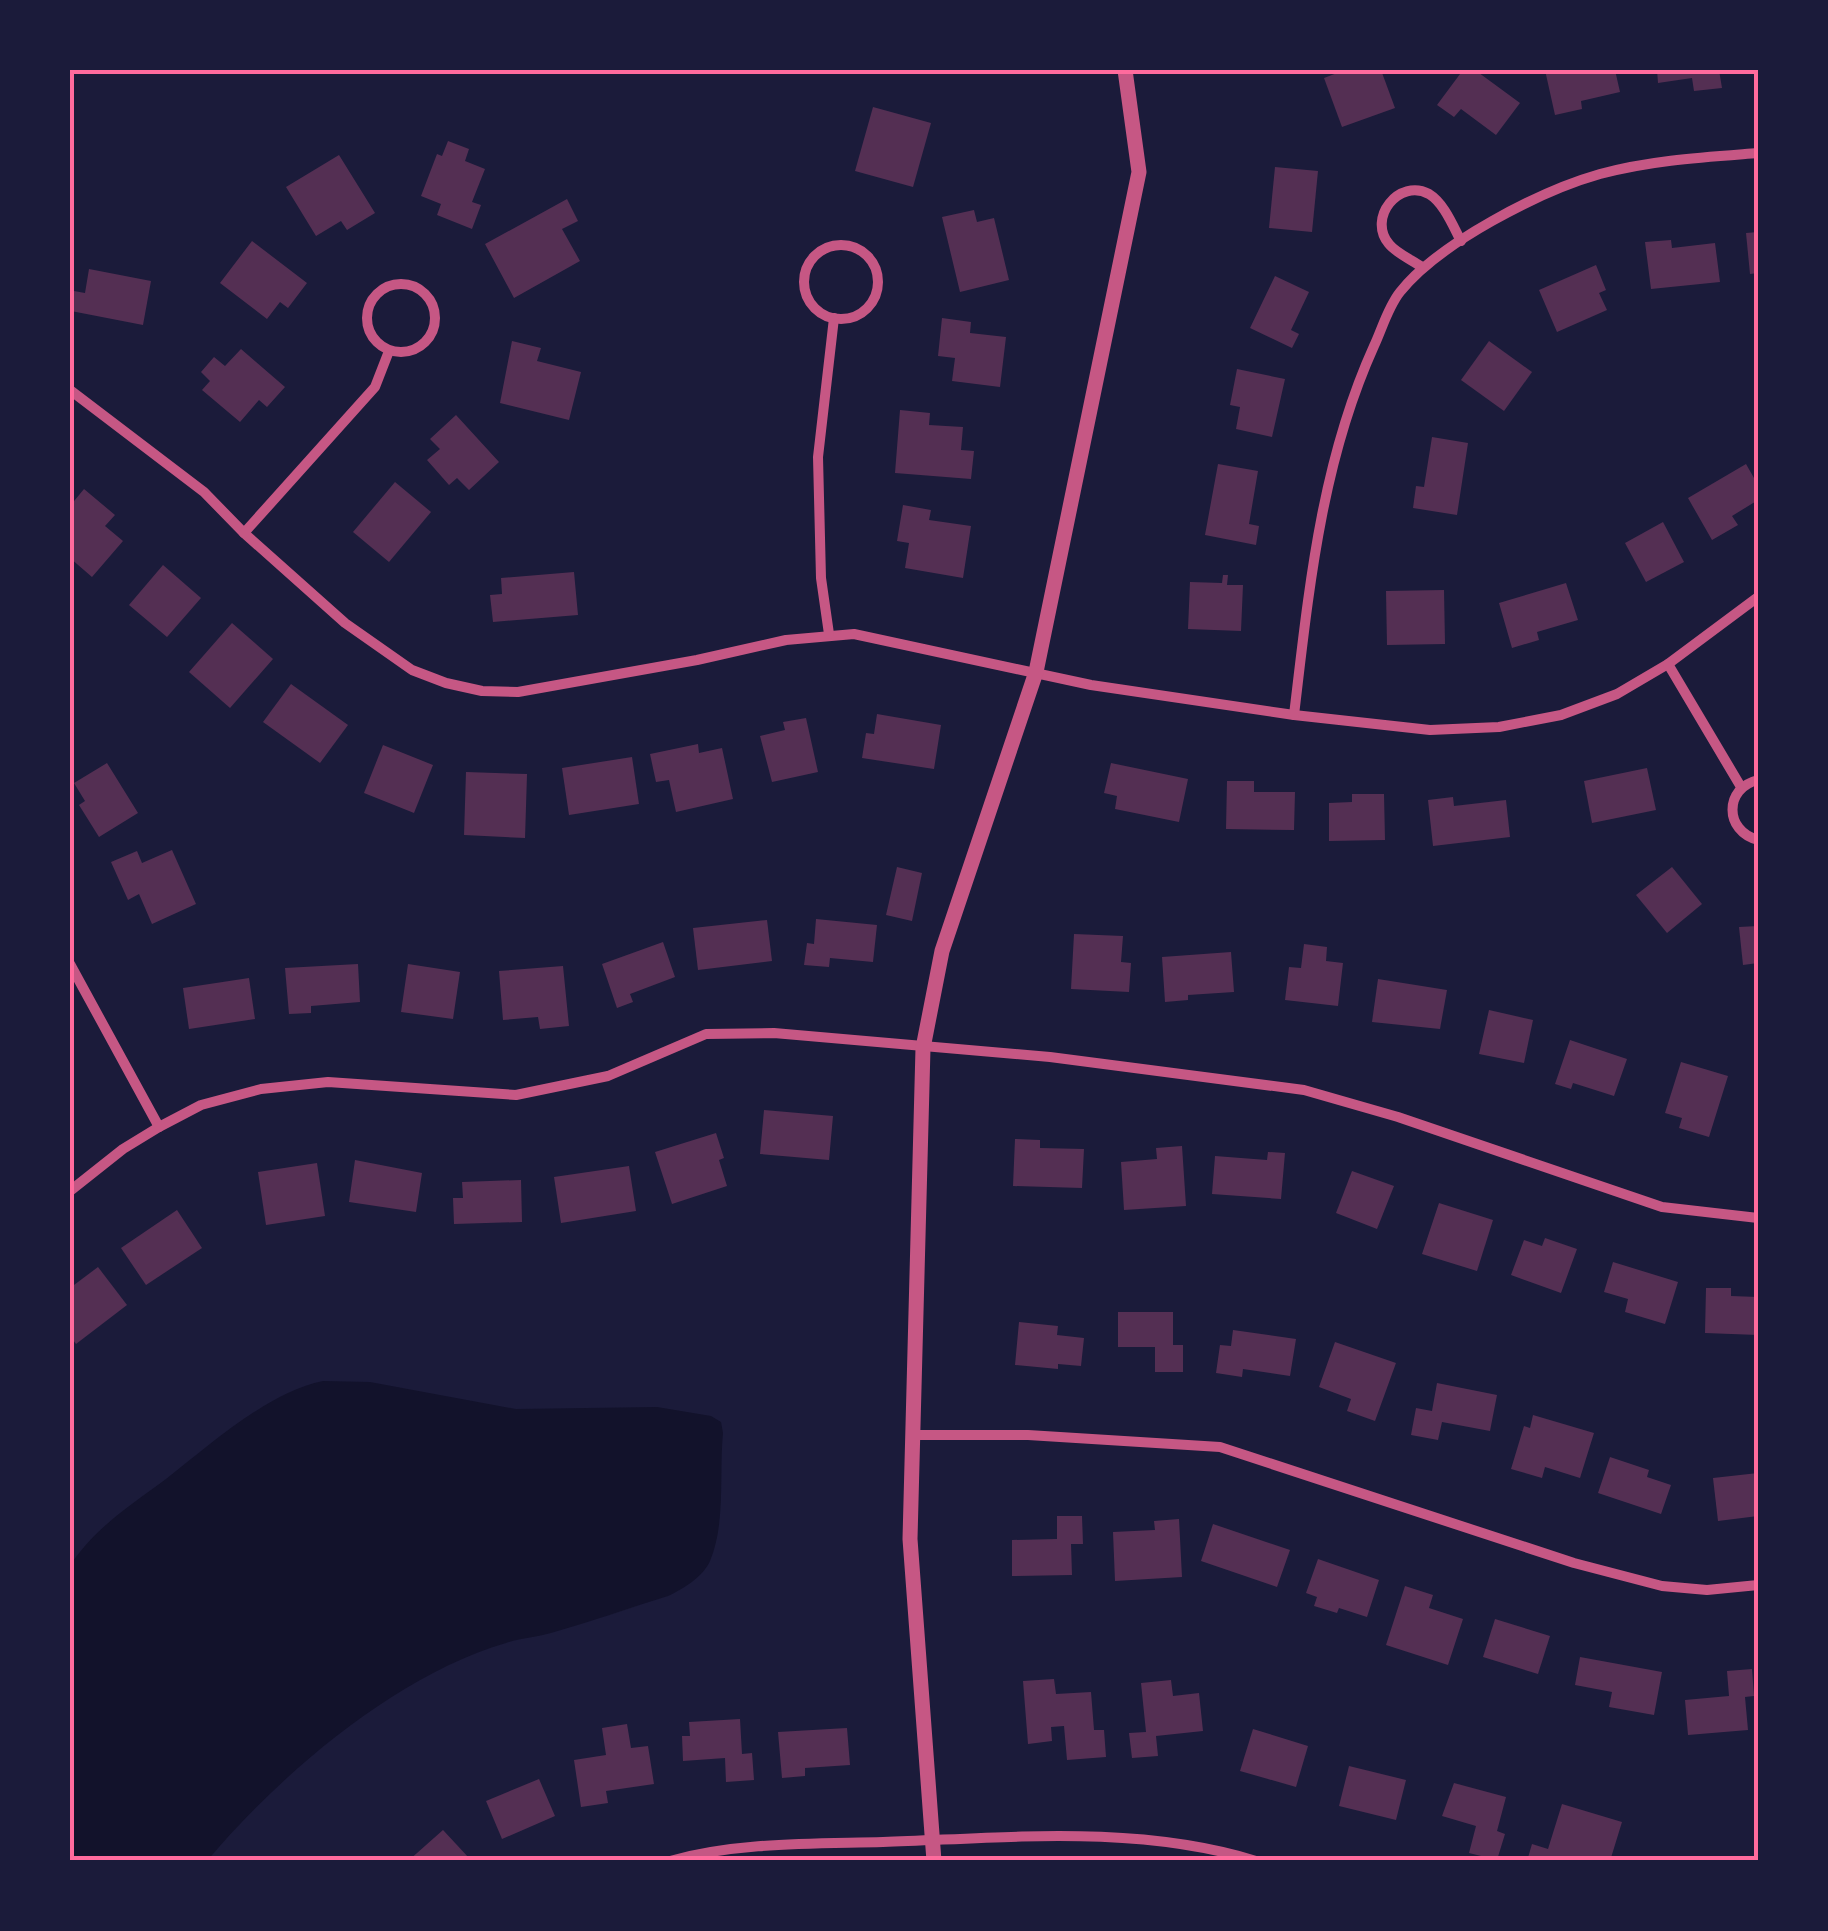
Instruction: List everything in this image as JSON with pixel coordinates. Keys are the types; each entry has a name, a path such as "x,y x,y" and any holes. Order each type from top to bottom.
{"street":[{"path":"934,1861 910,1539 924,1048 942,950 1036,672 1138,172 1125,70"},
{"path":"1294,715 1313,559 1332,458 1367,362 1397,295 1422,267 1461,241 1515,209 1599,175 1692,158 1758,153"},
{"path":"1422,267 1388,244 1381,227 1384,209 1396,196 1413,190 1430,195 1461,241"},
{"path":"837,244 849,244 871,258 879,283 869,306 859,315 834,318 813,307 807,297 804,274 816,254 837,244"},
{"path":"411,285 430,298 434,330 421,347 411,352 390,351 371,336 367,313 378,293 388,286 411,285"},
{"path":"829,634 821,578 818,457 834,318"},
{"path":"244,533 375,387 390,351"},
{"path":"70,390 204,492 345,623 412,670 482,691 518,692 829,634 854,634 1091,685 1294,715 1430,730 1499,728 1592,704 1641,682 1758,597"},
{"path":"1668,664 1741,787"},
{"path":"1758,780 1741,787 1732,804 1732,815 1741,832 1758,840"},
{"path":"70,964 159,1127"},
{"path":"70,1191 123,1149 201,1106 292,1084 328,1082 516,1094 608,1076 706,1034 774,1033 1050,1057 1304,1090 1398,1117 1662,1207 1758,1218"},
{"path":"913,1436 1028,1435 1220,1447 1574,1563 1662,1586 1707,1590 1758,1585"},
{"path":"670,1861 703,1852 931,1840 1119,1838 1152,1840 1256,1861"}],"shaded area":[{"path":"323,1381 370,1382 516,1409 657,1407 711,1416 721,1422 723,1433 720,1514 710,1561 698,1577 668,1596 506,1643 423,1678 382,1703 305,1762 207,1861 72,1861 73,1561 116,1516 240,1421 281,1396"}],"building":[{"path":"1345,70 1381,70 1395,108 1342,127 1324,78"},
{"path":"1463,70 1475,70 1520,103 1496,135 1461,109 1454,117 1437,105"},
{"path":"1545,70 1615,70 1620,92 1581,101 1582,109 1555,115"},
{"path":"1657,70 1719,70 1722,88 1694,91 1692,78 1658,83"},
{"path":"873,107 931,123 913,187 855,171"},
{"path":"448,141 469,149 465,161 485,169 472,202 481,205 472,229 437,215 441,204 421,196 437,154 442,156"},
{"path":"339,155 375,213 347,230 341,221 316,236 286,187"},
{"path":"1275,167 1318,171 1312,232 1269,228"},
{"path":"567,199 578,221 562,229 580,261 514,298 485,244"},
{"path":"974,210 977,222 994,218 1009,280 960,292 942,217"},
{"path":"1758,232 1758,273 1750,274 1746,233"},
{"path":"1671,240 1672,248 1715,243 1720,282 1651,289 1645,242"},
{"path":"252,241 307,283 288,308 280,302 267,319 220,283"},
{"path":"1596,265 1606,290 1599,293 1607,310 1557,332 1539,290"},
{"path":"89,269 151,281 143,325 71,311 74,291 85,293"},
{"path":"1275,276 1309,292 1291,330 1299,334 1292,348 1250,328"},
{"path":"942,318 971,322 970,333 1006,337 1000,387 952,381 955,358 938,356"},
{"path":"512,341 541,348 537,361 581,372 569,420 500,403"},
{"path":"1489,341 1532,372 1504,411 1461,380"},
{"path":"241,349 285,387 267,407 259,400 240,422 202,390 210,381 201,372 214,357 225,366"},
{"path":"1237,369 1285,379 1272,437 1236,429 1240,407 1230,405"},
{"path":"900,410 930,413 929,425 963,427 961,450 974,451 971,479 895,473"},
{"path":"456,415 499,462 469,490 457,478 449,485 427,460 440,449 430,439"},
{"path":"1432,437 1468,443 1457,515 1413,508 1416,486 1424,487"},
{"path":"1218,464 1258,471 1249,524 1259,526 1256,545 1205,535"},
{"path":"1746,464 1758,485 1758,500 1732,516 1738,525 1712,540 1688,498"},
{"path":"395,482 431,512 389,562 353,532"},
{"path":"84,489 115,515 105,526 123,541 92,577 70,558 70,506"},
{"path":"903,505 931,510 929,520 971,526 963,578 905,568 909,543 897,541"},
{"path":"1663,522 1684,562 1646,582 1625,543"},
{"path":"163,565 201,598 167,637 129,605"},
{"path":"574,572 578,615 493,622 490,595 502,594 501,578"},
{"path":"1223,575 1228,575 1227,585 1243,585 1241,631 1188,629 1190,582 1222,583"},
{"path":"1566,583 1578,620 1537,632 1539,640 1512,648 1499,603"},
{"path":"1444,590 1445,644 1387,645 1386,591"},
{"path":"232,623 273,659 230,708 189,672"},
{"path":"291,684 348,725 320,763 263,722"},
{"path":"877,714 941,725 934,769 862,758 866,733 874,734"},
{"path":"806,718 818,772 772,782 760,736 785,730 783,722"},
{"path":"698,744 699,753 722,748 733,799 676,812 669,780 656,782 650,754"},
{"path":"383,745 433,765 414,813 364,793"},
{"path":"632,757 639,804 569,815 562,768"},
{"path":"107,763 138,813 99,837 79,805 85,801 74,783"},
{"path":"1111,763 1188,779 1179,822 1115,809 1117,796 1104,793"},
{"path":"1647,768 1656,810 1592,823 1584,781"},
{"path":"466,772 527,774 525,838 464,835"},
{"path":"1227,781 1254,781 1254,792 1295,792 1294,830 1226,829"},
{"path":"1352,794 1384,794 1385,840 1329,841 1329,803 1352,802"},
{"path":"1453,797 1454,806 1506,800 1510,837 1433,846 1428,800"},
{"path":"172,850 196,904 152,924 139,894 128,900 111,862 137,851 142,863"},
{"path":"897,867 922,873 912,921 886,915"},
{"path":"1672,867 1702,904 1667,933 1636,895"},
{"path":"816,919 877,925 873,962 830,958 829,967 804,965 807,943 814,944"},
{"path":"767,920 772,961 698,970 693,928"},
{"path":"1758,926 1758,963 1743,965 1739,927"},
{"path":"1074,934 1123,936 1121,962 1131,963 1129,992 1071,989"},
{"path":"663,942 675,977 630,994 633,1002 617,1008 602,964"},
{"path":"1304,944 1327,947 1326,961 1343,963 1338,1006 1285,1000 1289,967 1301,968"},
{"path":"1231,952 1234,992 1188,995 1188,1000 1165,1002 1162,957"},
{"path":"358,964 360,1002 311,1006 311,1013 289,1014 285,968"},
{"path":"408,964 460,972 453,1019 401,1012"},
{"path":"563,966 569,1026 540,1029 538,1017 503,1020 499,971"},
{"path":"249,978 255,1019 189,1029 183,988"},
{"path":"1378,979 1447,990 1440,1029 1372,1022"},
{"path":"1489,1010 1533,1020 1524,1063 1479,1054"},
{"path":"1570,1040 1627,1059 1614,1096 1573,1083 1571,1089 1555,1084"},
{"path":"1681,1062 1728,1076 1709,1137 1679,1128 1682,1118 1665,1113"},
{"path":"764,1110 833,1116 829,1160 760,1154"},
{"path":"716,1133 727,1186 672,1204 655,1152"},
{"path":"1015,1139 1040,1140 1040,1148 1084,1149 1082,1188 1013,1186"},
{"path":"1182,1146 1186,1206 1124,1210 1121,1162 1157,1159 1156,1148"},
{"path":"1268,1152 1285,1153 1281,1199 1212,1194 1215,1156 1267,1160"},
{"path":"355,1160 422,1173 416,1212 349,1202"},
{"path":"317,1163 325,1216 266,1225 258,1172"},
{"path":"629,1166 636,1211 561,1223 554,1177"},
{"path":"1352,1171 1394,1186 1377,1229 1336,1213"},
{"path":"521,1180 522,1222 454,1224 453,1198 463,1198 462,1182"},
{"path":"1439,1203 1493,1220 1477,1271 1422,1254"},
{"path":"177,1210 202,1248 146,1285 121,1248"},
{"path":"1545,1238 1577,1249 1561,1293 1511,1275 1524,1240 1542,1246"},
{"path":"1613,1262 1678,1282 1665,1324 1625,1312 1628,1299 1604,1292"},
{"path":"98,1267 127,1305 76,1344 70,1336 70,1288"},
{"path":"1706,1288 1731,1288 1731,1296 1758,1297 1758,1335 1705,1333"},
{"path":"1118,1312 1173,1312 1173,1345 1183,1345 1183,1372 1155,1372 1155,1347 1118,1347"},
{"path":"1019,1322 1058,1326 1057,1335 1084,1338 1081,1366 1058,1364 1058,1369 1015,1365"},
{"path":"1233,1330 1296,1339 1290,1376 1243,1369 1242,1377 1216,1373 1220,1345 1231,1346"},
{"path":"1335,1342 1396,1363 1375,1421 1347,1411 1351,1399 1319,1387"},
{"path":"1437,1383 1497,1395 1490,1431 1442,1422 1438,1440 1411,1435 1416,1408 1432,1411"},
{"path":"1533,1415 1594,1433 1580,1478 1545,1467 1542,1478 1511,1469 1524,1426 1530,1428"},
{"path":"1610,1457 1649,1470 1647,1477 1671,1485 1661,1514 1598,1493"},
{"path":"1758,1473 1758,1516 1718,1521 1713,1478"},
{"path":"1057,1516 1082,1516 1083,1544 1071,1544 1072,1575 1012,1576 1012,1540 1057,1539"},
{"path":"1179,1519 1182,1577 1115,1581 1113,1532 1155,1530 1154,1521"},
{"path":"1213,1524 1290,1550 1277,1587 1201,1561"},
{"path":"1318,1559 1379,1580 1367,1617 1339,1608 1337,1613 1314,1606 1317,1597 1306,1593"},
{"path":"1405,1586 1433,1595 1429,1608 1463,1619 1448,1665 1386,1645"},
{"path":"1495,1619 1550,1636 1538,1674 1483,1657"},
{"path":"1580,1657 1662,1672 1654,1715 1609,1707 1612,1692 1575,1685"},
{"path":"1752,1669 1754,1696 1745,1697 1748,1730 1688,1735 1685,1700 1729,1696 1727,1671"},
{"path":"1054,1679 1056,1694 1091,1692 1094,1730 1104,1730 1106,1757 1067,1760 1064,1726 1051,1727 1052,1741 1028,1744 1023,1681"},
{"path":"1171,1680 1173,1696 1199,1693 1203,1731 1156,1736 1158,1756 1132,1758 1129,1733 1146,1732 1141,1683"},
{"path":"740,1719 742,1754 752,1753 754,1780 726,1782 725,1758 683,1761 682,1736 690,1736 689,1722"},
{"path":"627,1724 631,1748 648,1746 654,1784 606,1791 608,1803 581,1807 574,1760 606,1755 602,1728"},
{"path":"847,1728 850,1765 805,1768 805,1776 782,1778 778,1732"},
{"path":"1253,1729 1308,1746 1296,1787 1240,1771"},
{"path":"1349,1766 1406,1780 1396,1820 1339,1806"},
{"path":"539,1779 555,1816 502,1839 486,1801"},
{"path":"1454,1783 1506,1797 1497,1831 1505,1834 1497,1860 1469,1853 1476,1826 1442,1816"},
{"path":"1562,1804 1622,1822 1610,1861 1527,1861 1532,1844 1548,1849"},
{"path":"443,1830 469,1858 466,1861 408,1861"}]}
